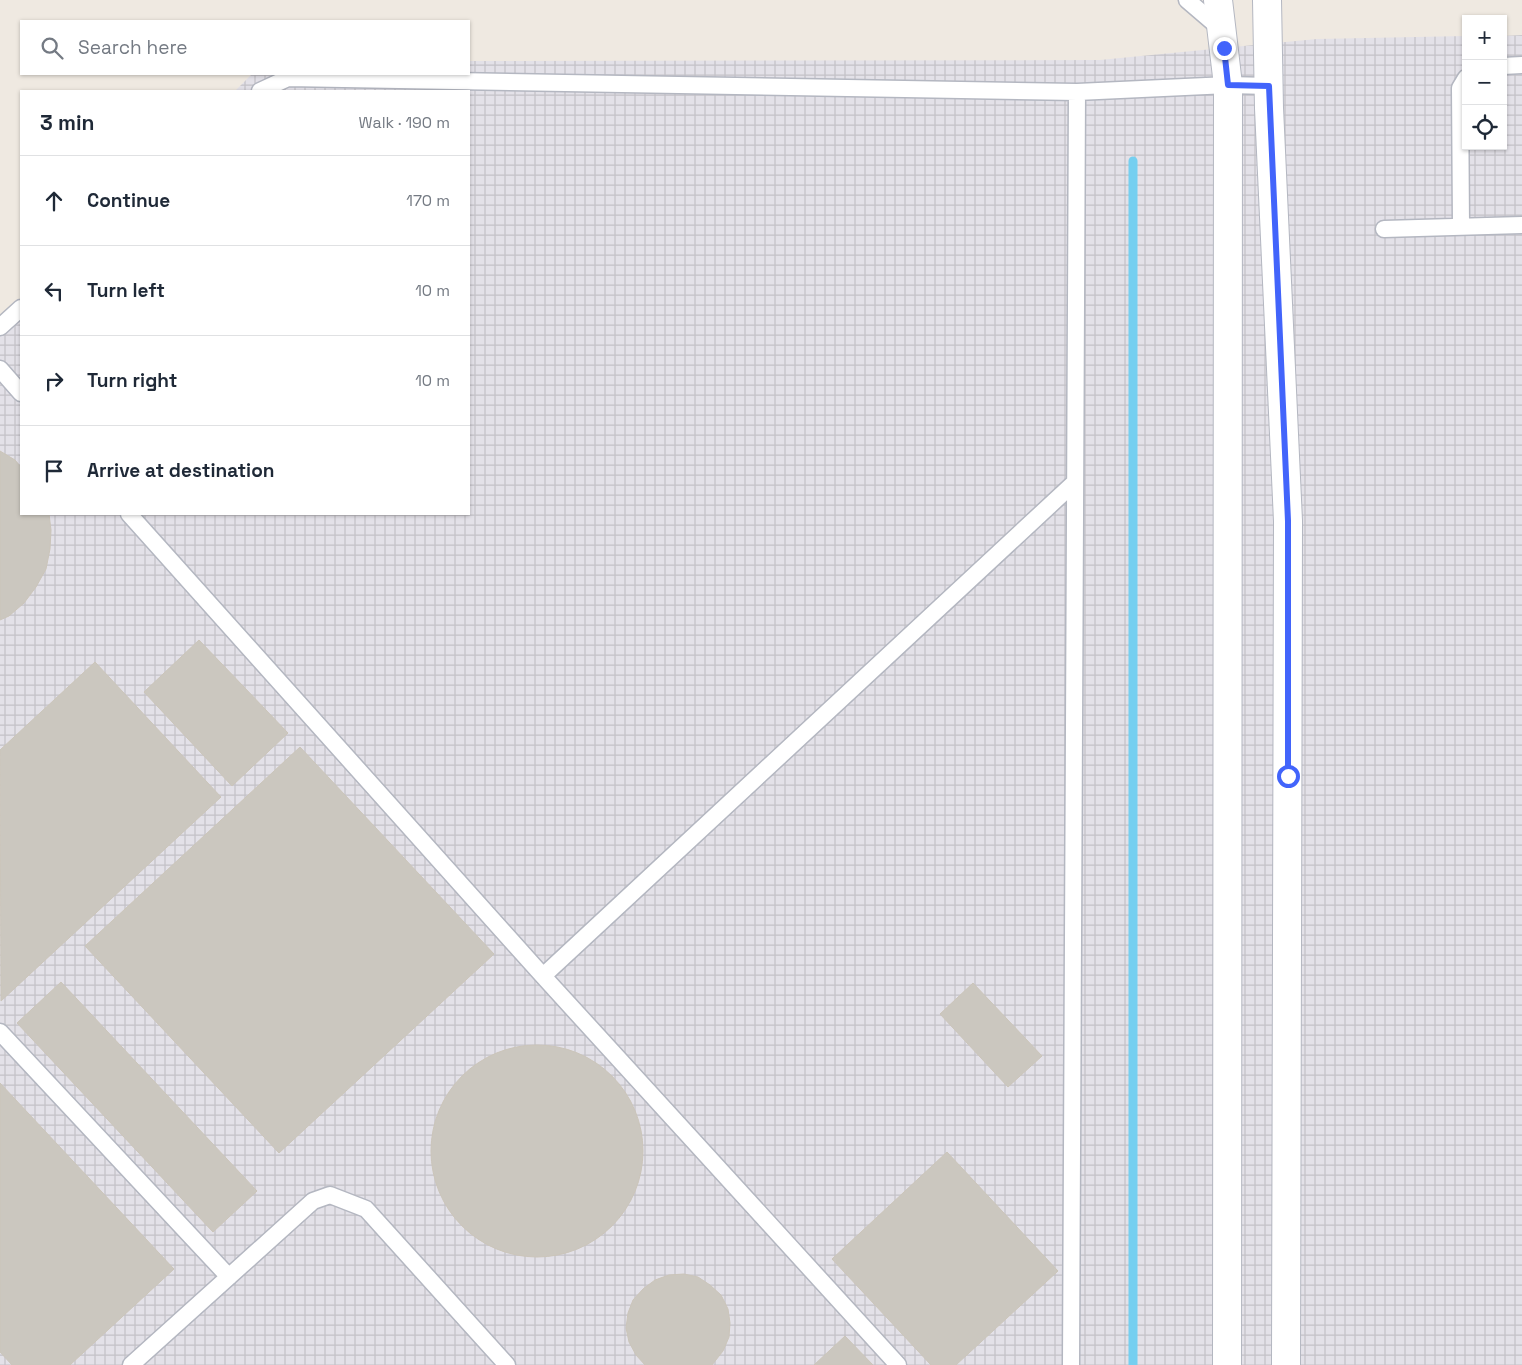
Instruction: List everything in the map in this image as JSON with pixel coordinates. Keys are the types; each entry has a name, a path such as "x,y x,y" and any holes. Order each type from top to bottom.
{"street":[{"path":"1218,0 1228,85 1227,1365"},
{"path":"1267,0 1288,521 1286,1365"}],"lane":[{"path":"1187,0 1222,30"},
{"path":"1507,66 1522,65"},
{"path":"262,90 288,78 1077,92 1228,85 1269,86"},
{"path":"1460,226 1460,88 1462,85"},
{"path":"1071,1365 1077,92"},
{"path":"1384,229 1522,225"},
{"path":"0,327 20,309"},
{"path":"0,370 20,392"},
{"path":"543,976 1075,482"},
{"path":"130,515 543,976 898,1365"},
{"path":"0,1032 229,1276"},
{"path":"131,1365 313,1201 330,1195 366,1209 507,1365"}],"shaded area":[{"path":"1522,35 1522,1365 0,1365 0,326 20,306 20,515 470,515 470,90 236,90 251,75 470,75 470,61 1100,60 1317,39 1462,36 1462,150 1507,150 1507,36"}],"building":[{"path":"0,451 15,460 20,466 20,515 49,515 51,530 46,569 36,587 24,603 9,616 0,620"},
{"path":"199,640 288,733 232,786 144,692"},
{"path":"95,662 221,797 1,1001 0,750"},
{"path":"300,747 494,954 279,1153 85,946"},
{"path":"61,982 257,1191 213,1232 17,1023"},
{"path":"973,983 1042,1056 1008,1087 940,1014"},
{"path":"537,1045 558,1047 577,1053 596,1063 612,1076 625,1092 635,1111 641,1130 643,1151 641,1172 635,1191 625,1210 612,1226 596,1239 577,1249 558,1255 537,1257 516,1255 497,1249 478,1239 462,1226 449,1210 439,1191 433,1172 431,1151 433,1130 439,1111 449,1092 462,1076 478,1063 497,1053 516,1047"},
{"path":"0,1083 174,1269 70,1365 12,1365 0,1352"},
{"path":"947,1152 1058,1271 956,1365 931,1365 832,1259"},
{"path":"684,1274 698,1277 721,1295 728,1309 730,1323 729,1337 723,1351 712,1365 645,1365 636,1355 629,1342 626,1328 628,1313 633,1300 655,1280 669,1275"},
{"path":"845,1336 873,1365 814,1365"}],"waterway":[{"path":"1133,161 1133,1365"}],"route":[{"path":"1224,48 1228,85 1269,86 1288,521 1288,776"}]}
